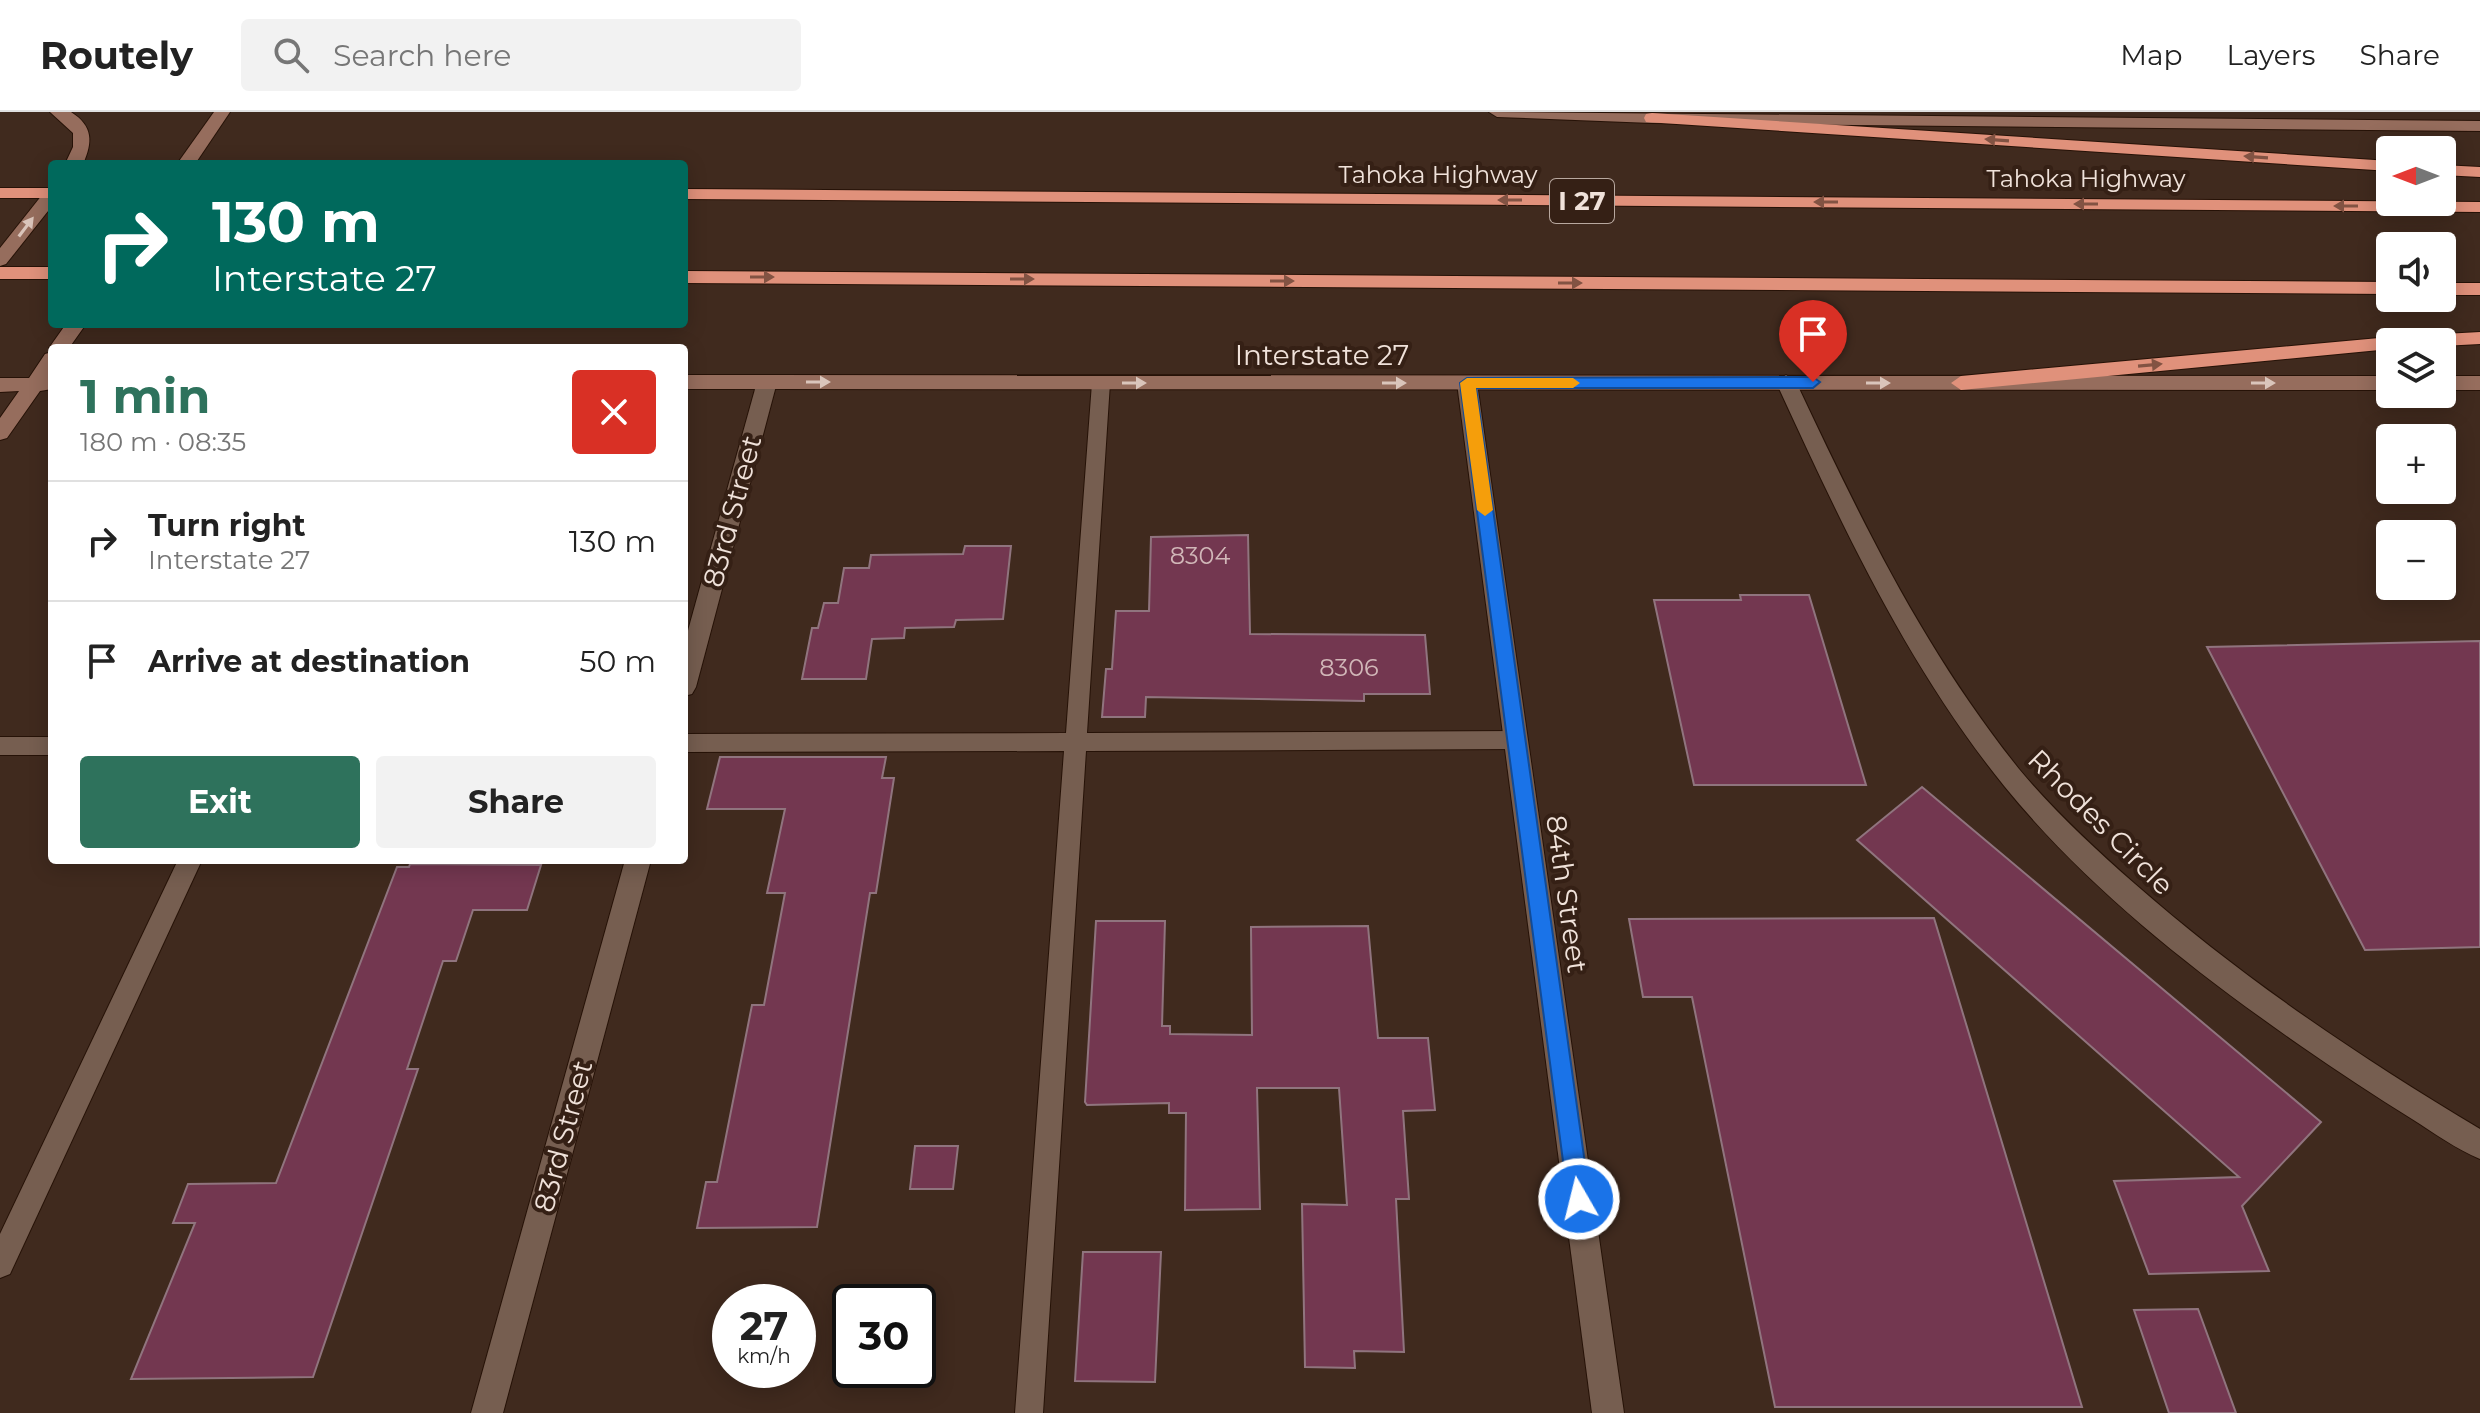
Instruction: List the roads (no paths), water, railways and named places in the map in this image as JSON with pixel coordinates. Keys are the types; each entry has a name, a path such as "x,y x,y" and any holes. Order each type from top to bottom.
{"highway":[{"path":"1652,118 2376,165"},
{"path":"2456,171 2480,172"},
{"path":"0,193 48,193"},
{"name":"Tahoka Highway","path":"688,194 2480,207"},
{"path":"0,273 48,273"},
{"path":"688,277 2376,288"},
{"path":"2456,289 2480,289"},
{"path":"2456,339 2480,338"},
{"path":"1961,383 2376,344"}],"main road":[{"path":"58,112 73,119 83,133 83,147 76,160"},
{"path":"189,160 222,112"},
{"path":"1497,112 1652,118"},
{"name":"Tahoka Highway","path":"1652,118 2480,126"},
{"path":"0,260 48,198"},
{"name":"Interstate 27","path":"688,382 1961,383"},
{"path":"1961,383 2376,383"},
{"path":"2456,383 2480,383"},
{"path":"0,385 43,384"},
{"path":"0,433 43,384"}],"street":[{"name":"83rd Street","path":"688,672 767,382"},
{"name":"Rhodes Circle","path":"1786,382 1844,509 1901,613 2000,763 2064,836 2164,929 2274,1014 2388,1091 2480,1145"},
{"name":"84th Street","path":"1467,383 1608,1413"},
{"name":"83rd Street","path":"487,1413 637,864"}],"lane":[{"path":"1029,1413 1101,383"},
{"path":"688,743 1516,740"},
{"path":"0,746 48,746"},
{"path":"0,1264 188,864"}]}
